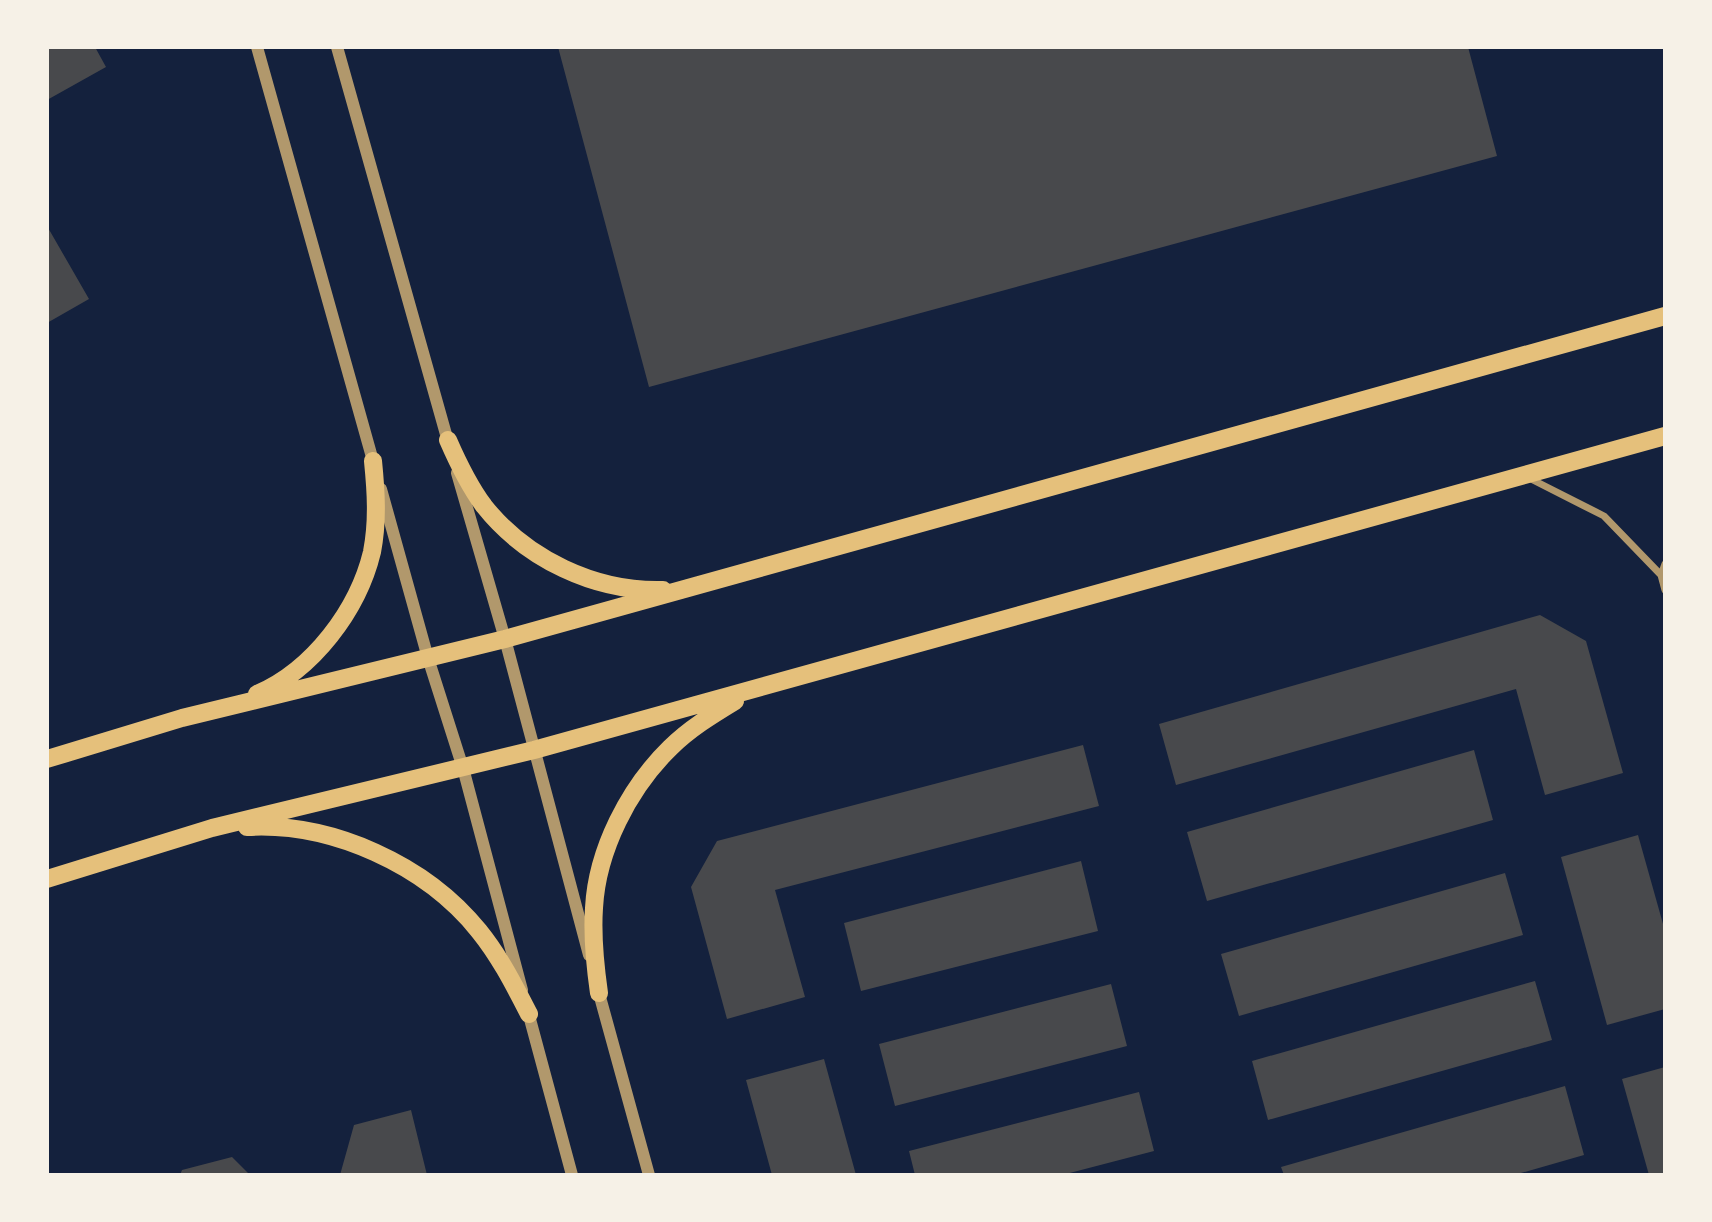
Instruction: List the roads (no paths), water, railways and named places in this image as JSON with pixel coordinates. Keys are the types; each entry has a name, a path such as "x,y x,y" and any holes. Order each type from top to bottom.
{"main road":[{"path":"47,758 218,709 505,639 1665,316"},
{"path":"47,879 212,828 534,750 1665,436"},
{"path":"448,440 464,475 485,506 510,534 541,557 575,573 611,585 649,590 687,589"},
{"path":"218,709 261,692 281,680 300,667 332,634 356,595 372,552 377,506 373,461"},
{"path":"599,993 593,949 594,905 603,862 618,820 635,791 670,748 704,719 742,696 784,681"},
{"path":"212,828 261,826 310,832 358,845 402,867 443,895 478,930 507,970 529,1014"}],"street":[{"path":"257,47 428,658 463,768 572,1175"},
{"path":"337,47 505,639 649,1175"},
{"path":"1525,476 1604,516 1661,575 1665,590"},
{"path":"1661,575 1665,564"}]}
